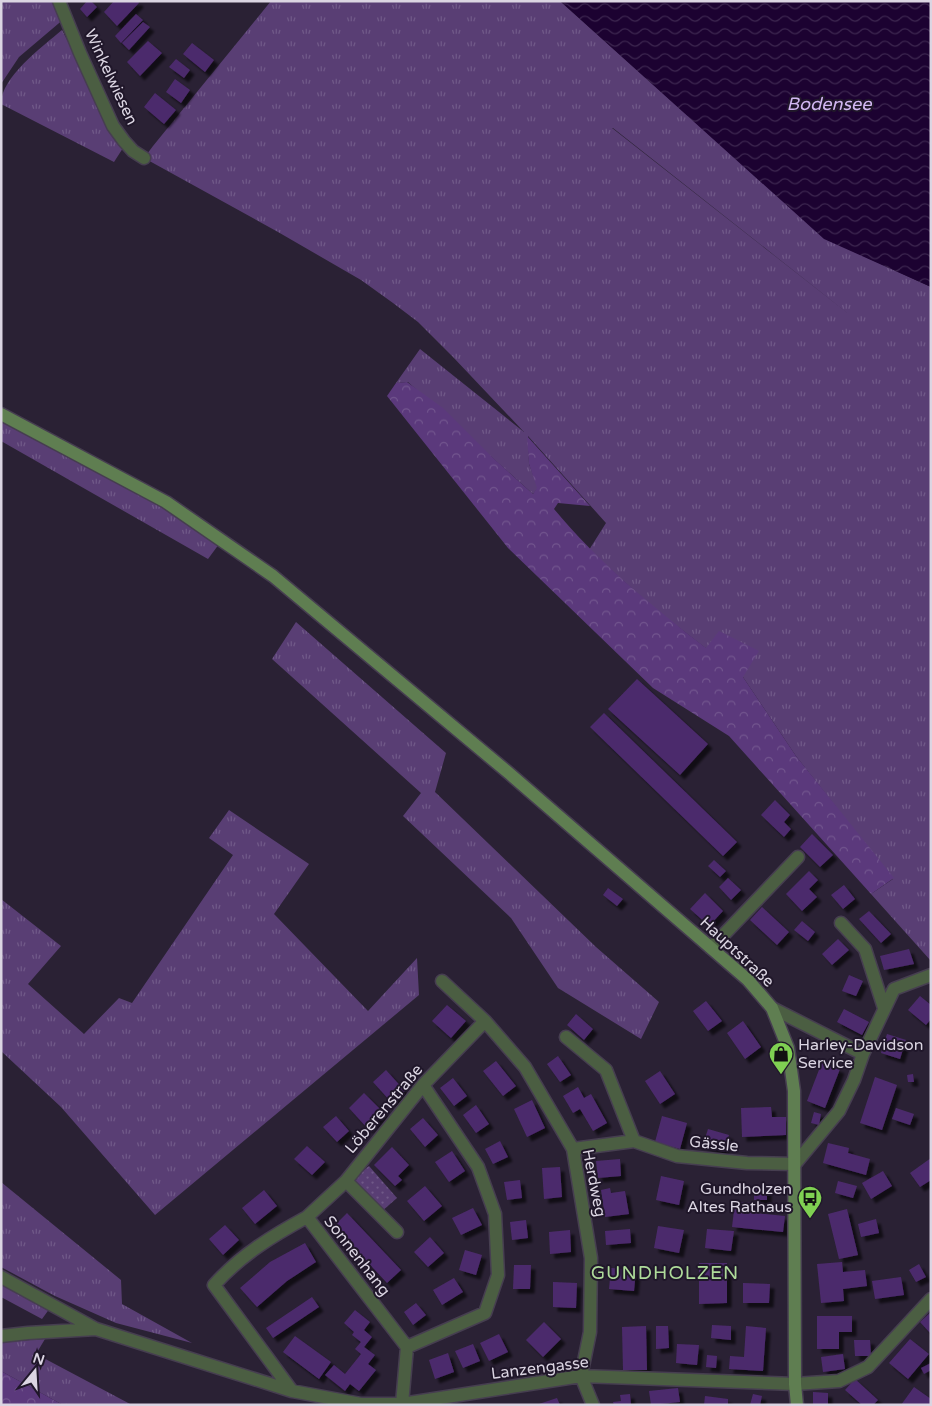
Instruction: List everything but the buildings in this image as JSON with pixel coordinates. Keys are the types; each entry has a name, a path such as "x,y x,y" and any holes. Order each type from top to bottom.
{"main road":[{"name":"Hauptstraße","path":"1,414 166,502 273,576 582,835 748,980 772,1008 788,1048 794,1091 795,1384 797,1405"}],"street":[{"name":"Winkelwiesen","path":"58,1 113,126 133,151 144,158"},
{"path":"710,948 798,857"},
{"path":"841,923 866,949 884,1008"},
{"path":"795,1164 839,1111 854,1080 863,1054 894,989 931,974"},
{"name":"Herdweg","path":"442,981 485,1021 525,1067 573,1149 591,1258 590,1332 581,1376"},
{"path":"772,1008 863,1054"},
{"name":"Löberenstraße","path":"307,1217 346,1181 423,1086 485,1021"},
{"path":"566,1037 606,1070 634,1141"},
{"path":"402,1404 407,1347 485,1313 498,1275 495,1214 478,1167 423,1086"},
{"name":"Gässle","path":"573,1149 634,1141 677,1156 747,1163 795,1164"},
{"path":"346,1181 398,1232"},
{"name":"Sonnenhang","path":"292,1391 214,1285 231,1266 275,1234 307,1217 407,1347"},
{"path":"1,1277 96,1329"},
{"name":"Lanzengasse","path":"96,1329 292,1391 361,1404 402,1404 581,1376 795,1384 839,1381 868,1367 931,1299"},
{"path":"1,1336 96,1329"},
{"path":"581,1376 593,1405"}],"green space":[{"path":"1,1 59,1 65,18 19,57 1,84"},
{"path":"271,1 560,1 824,238 931,287 931,961 871,894 893,879 796,756 743,677 654,608 589,550 606,523 528,436 529,464 538,488 533,494 408,382 396,383 420,349 524,432 453,357 418,322 361,280 144,158","holes":["612,128 613,128 855,319"]},
{"path":"62,30 123,148 114,162 1,104 3,94 15,73"},
{"path":"407,382 443,408 492,457 533,494 537,488 529,464 527,436 590,506 558,503 554,509 607,565 646,600 706,648 719,631 759,651 743,677 796,756 894,878 871,894 729,736 653,688 508,548 387,396 396,383"},
{"path":"1,414 222,540 208,559 1,441"},
{"path":"296,622 446,753 435,792 596,947 659,1002 641,1039 558,988 511,918 403,816 421,793 272,659"},
{"path":"229,810 309,864 274,914 368,1011 417,958 419,995 155,1215 61,1107 1,1051 1,899 61,946 28,984 84,1034 119,998 132,1003 233,855 209,838"},
{"path":"369,1166 397,1198 381,1212 351,1181"},
{"path":"1,1182 121,1280 122,1304 192,1343 116,1323 55,1296 1,1267"},
{"path":"1,1283 50,1308 42,1319 1,1297"},
{"path":"45,1339 36,1354 132,1405 63,1405 1,1371 1,1342"},
{"path":"1,1371 63,1405 1,1405"}],"water":[{"name":"Bodensee","path":"560,1 931,1 931,287 824,239"}],"place":[{"name":"Harley-Davidson Service","path":"781,1075"},
{"name":"Gundholzen Altes Rathaus","path":"810,1219"}],"district":[{"name":"GUNDHOLZEN","path":"665,1273"}]}
